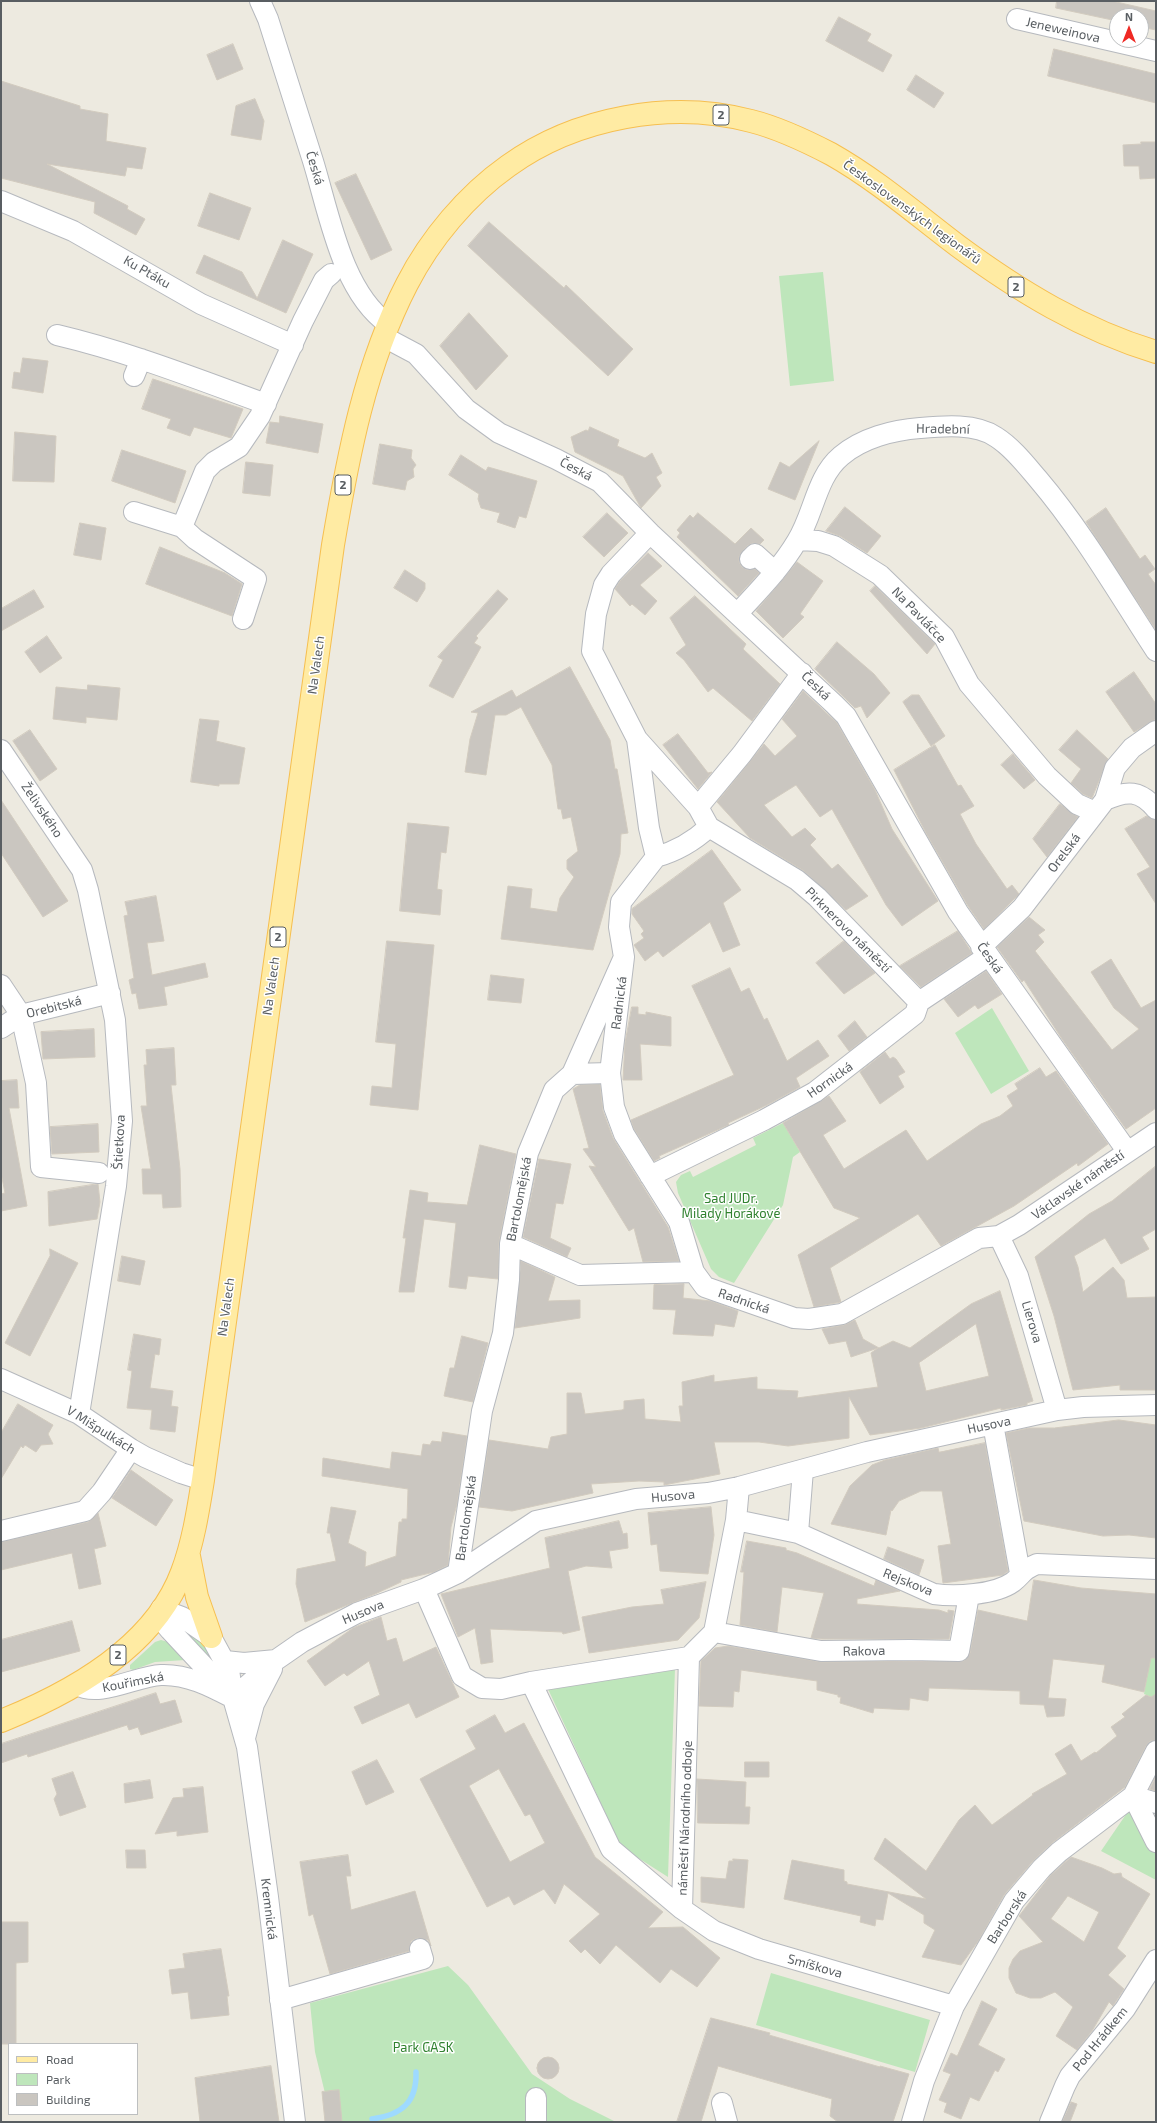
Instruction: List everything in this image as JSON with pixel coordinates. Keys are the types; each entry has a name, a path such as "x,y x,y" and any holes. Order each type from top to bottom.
{"main road":[{"name":"Československých legionářů","path":"386,330 410,278 434,242 470,198 509,164 537,148 603,122 635,115 670,111 696,112 752,121 777,129 832,155 892,194 1015,287 1045,305 1092,329 1125,343 1156,352"},
{"name":"Na Valech","path":"157,1614 176,1587 188,1554 203,1480 333,545 351,444 364,395 386,330"},
{"path":"188,1554 197,1597 211,1637"},
{"name":"Kouřimská","path":"1,1721 55,1697 92,1676 131,1644 157,1614"}],"street":[{"name":"Česká","path":"260,1 268,19 340,250 352,278 366,302 386,330 416,354 466,409 498,433 556,459 600,482 650,533 738,613 846,716 891,794 917,843 958,912 1127,1151"},
{"name":"Jeneweinova","path":"1017,19 1156,51"},
{"name":"Ku Ptáku","path":"1,201 73,231 201,304 293,345"},
{"path":"182,527 205,471 227,454 239,447 266,404 303,320 324,280 331,274"},
{"path":"57,335 101,346 137,368 266,404"},
{"name":"Hradební","path":"738,613 775,572 798,540 824,478 841,456 862,442 904,429 933,427 980,430 996,437 1025,464 1057,502 1156,651"},
{"path":"134,512 182,527 194,539 256,579 243,619"},
{"path":"624,957 619,927 621,902 656,857 675,851 696,840 709,827 698,807 637,739 592,651 596,614 604,585 611,574 650,533"},
{"name":"Na Pavláčce","path":"798,540 818,541 834,546 880,575 944,637 969,684 1047,776 1077,804 1100,806"},
{"path":"750,559 755,554 775,572"},
{"path":"698,807 742,754 802,673"},
{"name":"Orelská","path":"985,951 1022,908 1100,806 1115,768 1132,748 1156,731"},
{"path":"637,739 648,820 656,857"},
{"name":"Želivského","path":"1,750 82,870"},
{"path":"1100,806 1120,794 1138,794 1156,809"},
{"name":"Pirknerovo náměstí","path":"709,827 797,880 818,897 919,1002"},
{"name":"Štietkova","path":"79,1414 116,1186 122,1121 115,1020 88,890 82,870"},
{"name":"Hornická","path":"650,1176 764,1120 815,1092 915,1014 919,1002 985,951"},
{"name":"Radnická","path":"624,957 610,1073 614,1107 624,1134 679,1222 694,1272 705,1287 794,1318 809,1319 842,1314 980,1238 999,1236"},
{"name":"Bartolomějská","path":"458,1573 482,1411 503,1333 509,1280 510,1244 528,1153 554,1090 572,1074 624,957"},
{"path":"1,984 21,1015 36,1083 42,1167 99,1173"},
{"name":"Orebitská","path":"1,1028 21,1015 110,993"},
{"path":"572,1074 610,1073"},
{"name":"Václavské náměstí","path":"999,1236 1019,1225 1127,1151 1156,1133"},
{"name":"Lierova","path":"999,1236 1018,1276 1057,1410"},
{"path":"510,1244 580,1275 694,1272"},
{"name":"V Mišpulkách","path":"1,1379 79,1414 131,1450 168,1468 203,1480"},
{"name":"Husova","path":"233,1698 276,1660 302,1642 357,1613 424,1590 458,1573 536,1521 636,1499 708,1493 739,1487 867,1452 1057,1410 1083,1407 1156,1405"},
{"path":"993,1424 1020,1573"},
{"path":"1,1531 85,1511 102,1492 131,1450"},
{"path":"798,1533 802,1470"},
{"path":"424,1590 462,1676 482,1688 501,1690 531,1682 689,1657 714,1632 736,1520 739,1487"},
{"name":"Rejskova","path":"736,1520 798,1533 934,1594 970,1596 998,1588 1012,1582 1020,1573 1037,1564 1156,1569"},
{"name":"Rakova","path":"714,1632 821,1651 959,1651 970,1596"},
{"path":"157,1614 182,1617 211,1637"},
{"path":"157,1614 233,1698"},
{"name":"Kremnická","path":"211,1637 225,1661 231,1680 233,1698 245,1738 268,1897 295,2122"},
{"name":"náměstí Národního odboje","path":"682,1910 689,1657"},
{"path":"225,1661 244,1663 276,1660"},
{"path":"245,1738 254,1704 276,1660"},
{"name":"Kouřimská","path":"77,1685 92,1690 145,1678 170,1675 190,1678 233,1698"},
{"name":"náměstí Národního odboje","path":"531,1682 611,1850 682,1910"},
{"name":"Barborská","path":"912,2122 924,2081 954,2006 1014,1901 1037,1873 1059,1852 1133,1796 1156,1751"},
{"path":"1133,1796 1156,1803"},
{"path":"1133,1796 1156,1842"},
{"name":"Smíškova","path":"682,1910 714,1931 759,1949 954,2006"},
{"path":"280,2000 423,1959 420,1950"},
{"name":"Pod Hrádkem","path":"1050,2122 1070,2076 1125,2010 1156,1960"},
{"path":"536,2098 536,2122"}],"green space":[{"path":"823,272 834,381 790,386 779,276"},
{"path":"992,1008 1029,1071 991,1094 955,1033"},
{"name":"Sad JUDr. Milady Horákové","path":"783,1123 800,1152 793,1157 783,1205 734,1283 719,1277 711,1269 678,1193 676,1182 681,1175 690,1171 693,1177 756,1145 753,1138"},
{"path":"175,1625 195,1631 218,1666"},
{"path":"161,1640 168,1642 185,1660 155,1662 133,1670 130,1669 130,1665 155,1642"},
{"path":"1150,1657 1156,1658 1156,1699 1144,1694"},
{"path":"675,1668 668,1877 621,1847 548,1689"},
{"path":"1129,1810 1156,1849 1156,1880 1101,1851"},
{"name":"Park GASK","path":"448,1966 468,1985 532,2074 570,2099 616,2122 332,2122 315,2052 310,2003"},
{"path":"771,1973 930,2020 915,2072 756,2025"}],"building":[{"path":"1057,1 1112,1 1143,8 1109,8 1109,19 1056,8"},
{"path":"1149,9 1156,11 1156,30 1149,29"},
{"path":"839,17 871,34 867,41 892,55 883,72 826,41"},
{"path":"233,44 243,69 217,80 207,55"},
{"path":"1054,49 1156,74 1156,103 1048,76"},
{"path":"916,75 944,93 934,108 907,90"},
{"path":"1,81 80,106 80,109 108,114 106,141 146,148 142,169 127,167 125,176 47,164 128,206 127,209 145,219 136,235 94,213 95,202 1,178"},
{"path":"255,99 264,121 261,140 231,135 236,106"},
{"path":"1141,142 1156,142 1156,178 1140,179 1139,166 1124,166 1123,145 1141,144"},
{"path":"356,174 392,250 371,260 335,183"},
{"path":"210,193 251,208 239,240 198,226"},
{"path":"489,222 564,288 566,285 633,349 608,376 468,246"},
{"path":"283,240 313,254 286,313 196,273 204,255 242,272 257,298"},
{"path":"469,313 508,356 476,390 440,346"},
{"path":"23,358 48,361 43,393 12,388 14,372 20,373"},
{"path":"153,379 243,409 231,438 194,427 190,436 167,428 171,419 142,409"},
{"path":"280,416 323,424 318,453 266,443 270,422 279,423"},
{"path":"590,427 619,440 617,446 645,458 652,453 662,473 656,477 661,486 641,508 623,476 575,452 571,437 586,430 588,431"},
{"path":"15,432 56,436 54,482 13,481"},
{"path":"819,441 795,500 768,489 780,462 789,467"},
{"path":"380,444 412,450 411,458 416,465 413,469 414,477 407,481 405,490 373,484"},
{"path":"122,450 186,471 175,503 112,481"},
{"path":"461,455 486,471 488,467 537,481 526,518 519,516 515,528 497,522 500,513 481,508 478,499 479,494 449,475"},
{"path":"246,462 273,465 270,496 243,493"},
{"path":"845,507 881,536 867,553 840,536 826,531"},
{"path":"1106,508 1140,559 1145,555 1155,569 1148,574 1156,585 1156,630 1086,522"},
{"path":"607,513 628,533 604,557 583,537"},
{"path":"698,513 735,544 751,528 764,540 760,544 752,543 747,546 739,556 739,562 742,567 747,570 755,569 759,573 738,596 677,537 680,533 677,530 690,515 693,518"},
{"path":"80,523 106,528 101,560 74,555"},
{"path":"160,547 225,573 242,584 232,616 146,584"},
{"path":"648,553 662,566 640,585 657,601 645,615 632,604 630,606 615,589 620,581"},
{"path":"797,562 823,581 800,614 804,617 783,638 756,611"},
{"path":"405,570 425,583 425,589 417,602 394,588"},
{"path":"875,586 935,644 927,654 870,591"},
{"path":"34,590 44,607 1,631 1,609"},
{"path":"498,590 508,599 476,636 478,638 474,643 481,647 453,698 429,686 443,660 438,657"},
{"path":"695,596 746,644 743,649 780,684 752,721 713,688 708,692 684,660 676,653 686,645 670,618"},
{"path":"47,636 62,658 40,673 25,652"},
{"path":"837,642 874,674 890,693 867,718 861,706 855,708 815,669"},
{"path":"570,667 610,740 615,769 617,769 628,833 621,834 620,854 593,950 501,939 508,886 532,889 530,908 557,912 560,898 574,877 567,869 567,860 578,851 571,817 563,819 561,809 558,809 552,765 521,707 506,715 495,715 486,775 465,772 470,739 478,713 471,712 512,690 516,697"},
{"path":"1134,672 1156,704 1156,719 1134,732 1106,692"},
{"path":"88,685 120,688 117,720 86,717 86,723 53,719 56,687 87,690"},
{"path":"803,691 837,723 875,790 892,829 938,901 902,926 886,905 832,809 820,817 796,785 764,805 792,837 805,828 816,839 810,845 832,869 838,864 868,896 846,910 804,871 750,838 717,802 764,744 775,756 797,736 782,719"},
{"path":"912,695 919,695 945,736 931,746 903,702"},
{"path":"200,719 219,721 216,741 245,748 239,784 219,784 219,786 191,782"},
{"path":"30,730 57,769 40,781 13,741"},
{"path":"1077,730 1108,759 1092,798 1083,794 1071,783 1081,769 1059,750"},
{"path":"678,734 708,773 712,772 698,789 663,745"},
{"path":"935,745 958,786 961,785 974,806 960,814 976,844 1007,889 1012,885 1019,894 984,929 968,906 926,833 894,770"},
{"path":"1013,754 1035,780 1024,789 1001,765"},
{"path":"1,800 68,901 43,917 1,853"},
{"path":"1060,804 1078,817 1047,857 1033,839"},
{"path":"1147,816 1156,820 1156,904 1137,874 1150,867 1125,829"},
{"path":"408,823 449,827 446,853 441,852 437,889 442,890 440,915 400,911"},
{"path":"712,850 741,890 723,903 740,945 723,952 710,922 663,957 658,951 645,961 634,945 644,938 641,934 644,931 632,914 632,909"},
{"path":"156,896 164,941 147,943 152,975 205,963 208,977 164,987 167,1005 139,1009 136,993 132,994 129,980 134,978 124,916 128,915 125,902"},
{"path":"1029,917 1045,930 1038,935 1044,942 1035,951 1112,1050 1139,1029 1114,1008 1091,972 1111,959 1141,1008 1156,1000 1156,1108 1126,1129 1062,1039 1024,980 1022,982 997,947"},
{"path":"958,931 972,953 921,987 900,966"},
{"path":"387,941 434,945 418,1110 370,1105 372,1086 392,1088 396,1044 376,1042"},
{"path":"844,941 875,973 844,994 816,963"},
{"path":"730,968 741,992 749,988 764,1020 767,1018 787,1061 818,1040 829,1056 796,1078 800,1087 767,1105 728,1123 729,1125 659,1156 660,1158 654,1161 634,1129 631,1120 734,1075 692,986"},
{"path":"986,971 1002,994 978,1009 975,1005 958,1017 944,999"},
{"path":"491,975 524,979 521,1003 488,1000"},
{"path":"632,1007 638,1007 638,1014 646,1015 646,1012 671,1017 671,1046 640,1044 642,1080 623,1080 625,1043"},
{"path":"855,1021 867,1037 849,1051 838,1036"},
{"path":"94,1029 95,1057 43,1059 41,1032"},
{"path":"174,1048 176,1085 171,1085 180,1169 181,1207 163,1208 162,1194 143,1194 142,1169 151,1169 141,1106 147,1106 144,1065 147,1065 146,1050"},
{"path":"885,1052 890,1059 893,1057 896,1059 905,1072 898,1076 904,1087 880,1104 860,1072"},
{"path":"1040,1068 1046,1077 1056,1071 1108,1144 1078,1166 1077,1163 1014,1206 941,1246 918,1214 830,1268 841,1302 814,1307 798,1255 860,1218 834,1208 783,1123 829,1096 846,1121 823,1135 844,1169 906,1130 927,1161 981,1124 1000,1116 1013,1106 1007,1096 1018,1089 1015,1084"},
{"path":"17,1080 19,1108 9,1108 27,1206 1,1211 1,1194 5,1193 1,1173 1,1081"},
{"path":"580,1085 600,1085 603,1111 613,1138 668,1227 679,1261 643,1262 634,1228 629,1231 589,1166 596,1167 583,1149 589,1148 573,1089"},
{"path":"98,1124 99,1152 52,1154 50,1127"},
{"path":"480,1145 516,1154 499,1242 498,1279 468,1276 466,1289 449,1287 456,1223 424,1219 414,1292 399,1292 406,1238 403,1238 410,1190 428,1193 427,1202 467,1205"},
{"path":"539,1159 571,1164 563,1204 556,1203 550,1238 571,1248 567,1257 523,1237"},
{"path":"1156,1166 1156,1229 1142,1237 1149,1249 1121,1264 1105,1238 1074,1256 1078,1267 1083,1292 1113,1267 1124,1280 1127,1298 1156,1297 1156,1390 1120,1390 1120,1385 1073,1390 1054,1316 1035,1257 1089,1214 1112,1201"},
{"path":"98,1184 100,1202 97,1219 49,1226 48,1192"},
{"path":"50,1249 78,1263 30,1356 5,1343 50,1256"},
{"path":"122,1256 145,1261 140,1285 118,1281"},
{"path":"521,1261 555,1277 548,1301 580,1300 580,1318 515,1328"},
{"path":"684,1284 683,1298 711,1301 738,1311 734,1327 715,1324 713,1336 673,1334 676,1310 653,1309 654,1285"},
{"path":"1000,1291 1033,1401 1027,1403 1027,1405 1001,1410 1001,1408 921,1428 870,1435 849,1397 849,1438 788,1446 759,1442 714,1442 720,1474 664,1485 664,1482 639,1481 591,1484 593,1493 512,1511 479,1507 489,1440 548,1449 551,1437 567,1434 567,1393 581,1393 585,1414 622,1410 624,1409 624,1401 644,1399 645,1419 681,1422 679,1406 683,1406 682,1382 714,1375 714,1382 757,1377 757,1389 798,1391 797,1398 878,1387 871,1353 878,1348 851,1357 846,1341 829,1344 822,1329 844,1325 855,1320 863,1339 879,1348 893,1341 910,1348 971,1304","holes":["976,1324 989,1376 926,1391 919,1363"]},
{"path":"134,1334 161,1339 159,1355 155,1354 150,1388 173,1391 171,1406 178,1407 175,1432 150,1429 152,1410 127,1408 132,1371 128,1370"},
{"path":"462,1336 488,1343 473,1402 444,1396 450,1368 454,1368"},
{"path":"18,1404 53,1425 48,1434 53,1444 41,1445 36,1452 25,1445 23,1448 21,1446 1,1479 1,1433"},
{"path":"1119,1420 1156,1425 1156,1538 1129,1535 1103,1536 1024,1521 1006,1433 1029,1428 1054,1428"},
{"path":"443,1432 467,1436 457,1504 451,1527 448,1565 434,1572 401,1580 401,1582 375,1594 305,1622 296,1584 297,1569 336,1561 330,1533 327,1533 331,1507 356,1511 348,1543 366,1552 365,1567 396,1556 399,1522 402,1522 402,1519 407,1519 408,1489 322,1476 323,1458 390,1469 392,1452 421,1456 423,1444 430,1445 432,1441 441,1442"},
{"path":"985,1443 1008,1571 1003,1575 943,1583 938,1546 951,1544 942,1491 921,1491 899,1501 892,1511 891,1510 886,1535 831,1524 850,1486 872,1465 885,1460 938,1448 939,1452"},
{"path":"131,1470 173,1500 156,1526 112,1498"},
{"path":"711,1507 714,1535 708,1574 660,1571 657,1544 651,1545 648,1513"},
{"path":"98,1513 106,1546 94,1549 101,1584 79,1589 72,1553 1,1570 1,1542 88,1522"},
{"path":"619,1521 623,1534 627,1533 628,1548 609,1551 612,1568 586,1566 568,1571 580,1630 563,1634 562,1632 490,1629 493,1662 481,1664 475,1628 458,1637 441,1594 550,1568 545,1538"},
{"path":"747,1541 786,1548 786,1550 797,1553 874,1586 876,1580 900,1591 857,1599 857,1604 939,1610 948,1613 948,1610 954,1611 949,1639 811,1638 824,1593 782,1587 777,1632 740,1625 744,1572 741,1572"},
{"path":"888,1547 924,1560 919,1575 884,1559"},
{"path":"1034,1580 1081,1588 1156,1594 1156,1658 1151,1658 1144,1692 1102,1682 1105,1665 1053,1659 1048,1698 1066,1699 1064,1716 1047,1717 1044,1705 1020,1704 1020,1691 929,1688 928,1701 910,1698 909,1710 874,1708 873,1713 840,1703 841,1697 838,1697 838,1695 817,1690 817,1681 741,1670 739,1692 734,1691 733,1707 699,1706 701,1661 715,1648 728,1646 821,1662 964,1661 970,1653 978,1610 1027,1621"},
{"path":"706,1582 699,1618 678,1640 589,1653 582,1617 632,1607 664,1604 661,1590"},
{"path":"381,1617 387,1641 396,1638 403,1662 436,1647 459,1697 416,1718 409,1703 362,1724 354,1707 380,1695 369,1661 347,1676 344,1673 325,1686 307,1661 353,1628"},
{"path":"72,1621 80,1651 1,1672 1,1640"},
{"path":"156,1693 160,1704 175,1700 182,1722 141,1735 138,1727 129,1730 127,1725 28,1757 27,1754 1,1763 1,1744"},
{"path":"1156,1694 1156,1740 1150,1741 1146,1746 1125,1787 1052,1843 1033,1861 1004,1895 979,1940 961,1965 922,1957 935,1930 924,1923 924,1915 888,1893 883,1920 876,1919 875,1926 860,1922 861,1916 784,1899 792,1860 844,1870 844,1881 847,1882 847,1884 926,1899 874,1859 885,1838 926,1871 959,1820 975,1805 992,1825 1033,1795 1032,1794 1067,1774 1055,1754 1071,1744 1081,1761 1095,1752 1096,1753 1117,1736 1111,1727 1125,1717 1122,1714 1146,1695 1151,1697"},
{"path":"495,1715 505,1733 524,1723 595,1857 663,1912 648,1928 683,1927 720,1958 697,1987 671,1969 660,1983 616,1945 600,1964 585,1949 581,1953 569,1941 600,1914 564,1884 555,1904 544,1889 514,1905 509,1896 487,1907 420,1779 476,1749 466,1731","holes":["499,1769 525,1816 530,1814 545,1843 510,1862 469,1786"]},
{"path":"377,1760 394,1792 366,1805 352,1772"},
{"path":"745,1762 769,1762 769,1777 745,1777"},
{"path":"73,1772 86,1807 60,1816 54,1799 57,1794 52,1779"},
{"path":"1156,1776 1156,1791 1150,1789"},
{"path":"697,1779 746,1782 745,1807 750,1807 749,1824 698,1823"},
{"path":"150,1780 153,1798 125,1803 124,1784"},
{"path":"203,1787 208,1832 177,1836 177,1831 155,1834 173,1798 184,1797 183,1789"},
{"path":"126,1850 145,1850 146,1868 127,1868"},
{"path":"348,1855 351,1876 346,1876 351,1910 415,1891 431,1946 428,1940 417,1938 411,1941 409,1951 330,1974 313,1914 309,1916 300,1862"},
{"path":"1071,1857 1114,1874 1121,1873 1122,1877 1150,1894 1117,1948 1126,1956 1108,1975 1124,1989 1113,2006 1109,2002 1092,2031 1077,2050 1056,2036 1073,2007 1055,1992 1041,1998 1030,1998 1016,1993 1009,1978 1009,1968 1013,1959 1020,1951 1043,1942 1019,1916 1050,1876","holes":["1068,1896 1099,1912 1084,1942 1051,1919"]},
{"path":"733,1859 748,1860 744,1908 701,1902 701,1877 726,1879 729,1861 733,1861"},
{"path":"1,1922 28,1922 28,1962 16,1963 16,2043 1,2044"},
{"path":"221,1949 229,1996 227,1996 229,2015 191,2019 188,1992 172,1994 169,1970 185,1968 183,1954"},
{"path":"982,2001 997,2009 978,2045 1005,2059 998,2072 995,2070 979,2101 970,2097 961,2119 944,2112 947,2103 939,2100 951,2074 943,2071 951,2053 957,2056"},
{"path":"711,2018 770,2033 769,2035 909,2074 893,2122 838,2122 830,2116 832,2099 718,2066 701,2122 677,2122"},
{"path":"548,2057 556,2060 559,2068 556,2076 548,2079 540,2076 537,2068 540,2060"},
{"path":"271,2066 279,2122 200,2122 195,2078"},
{"path":"339,2090 342,2122 325,2122 322,2092"},
{"path":"1071,2102 1077,2104 1070,2122 1062,2122"}],"waterway":[{"path":"372,2119 399,2111 405,2106 414,2092 416,2072"}]}
